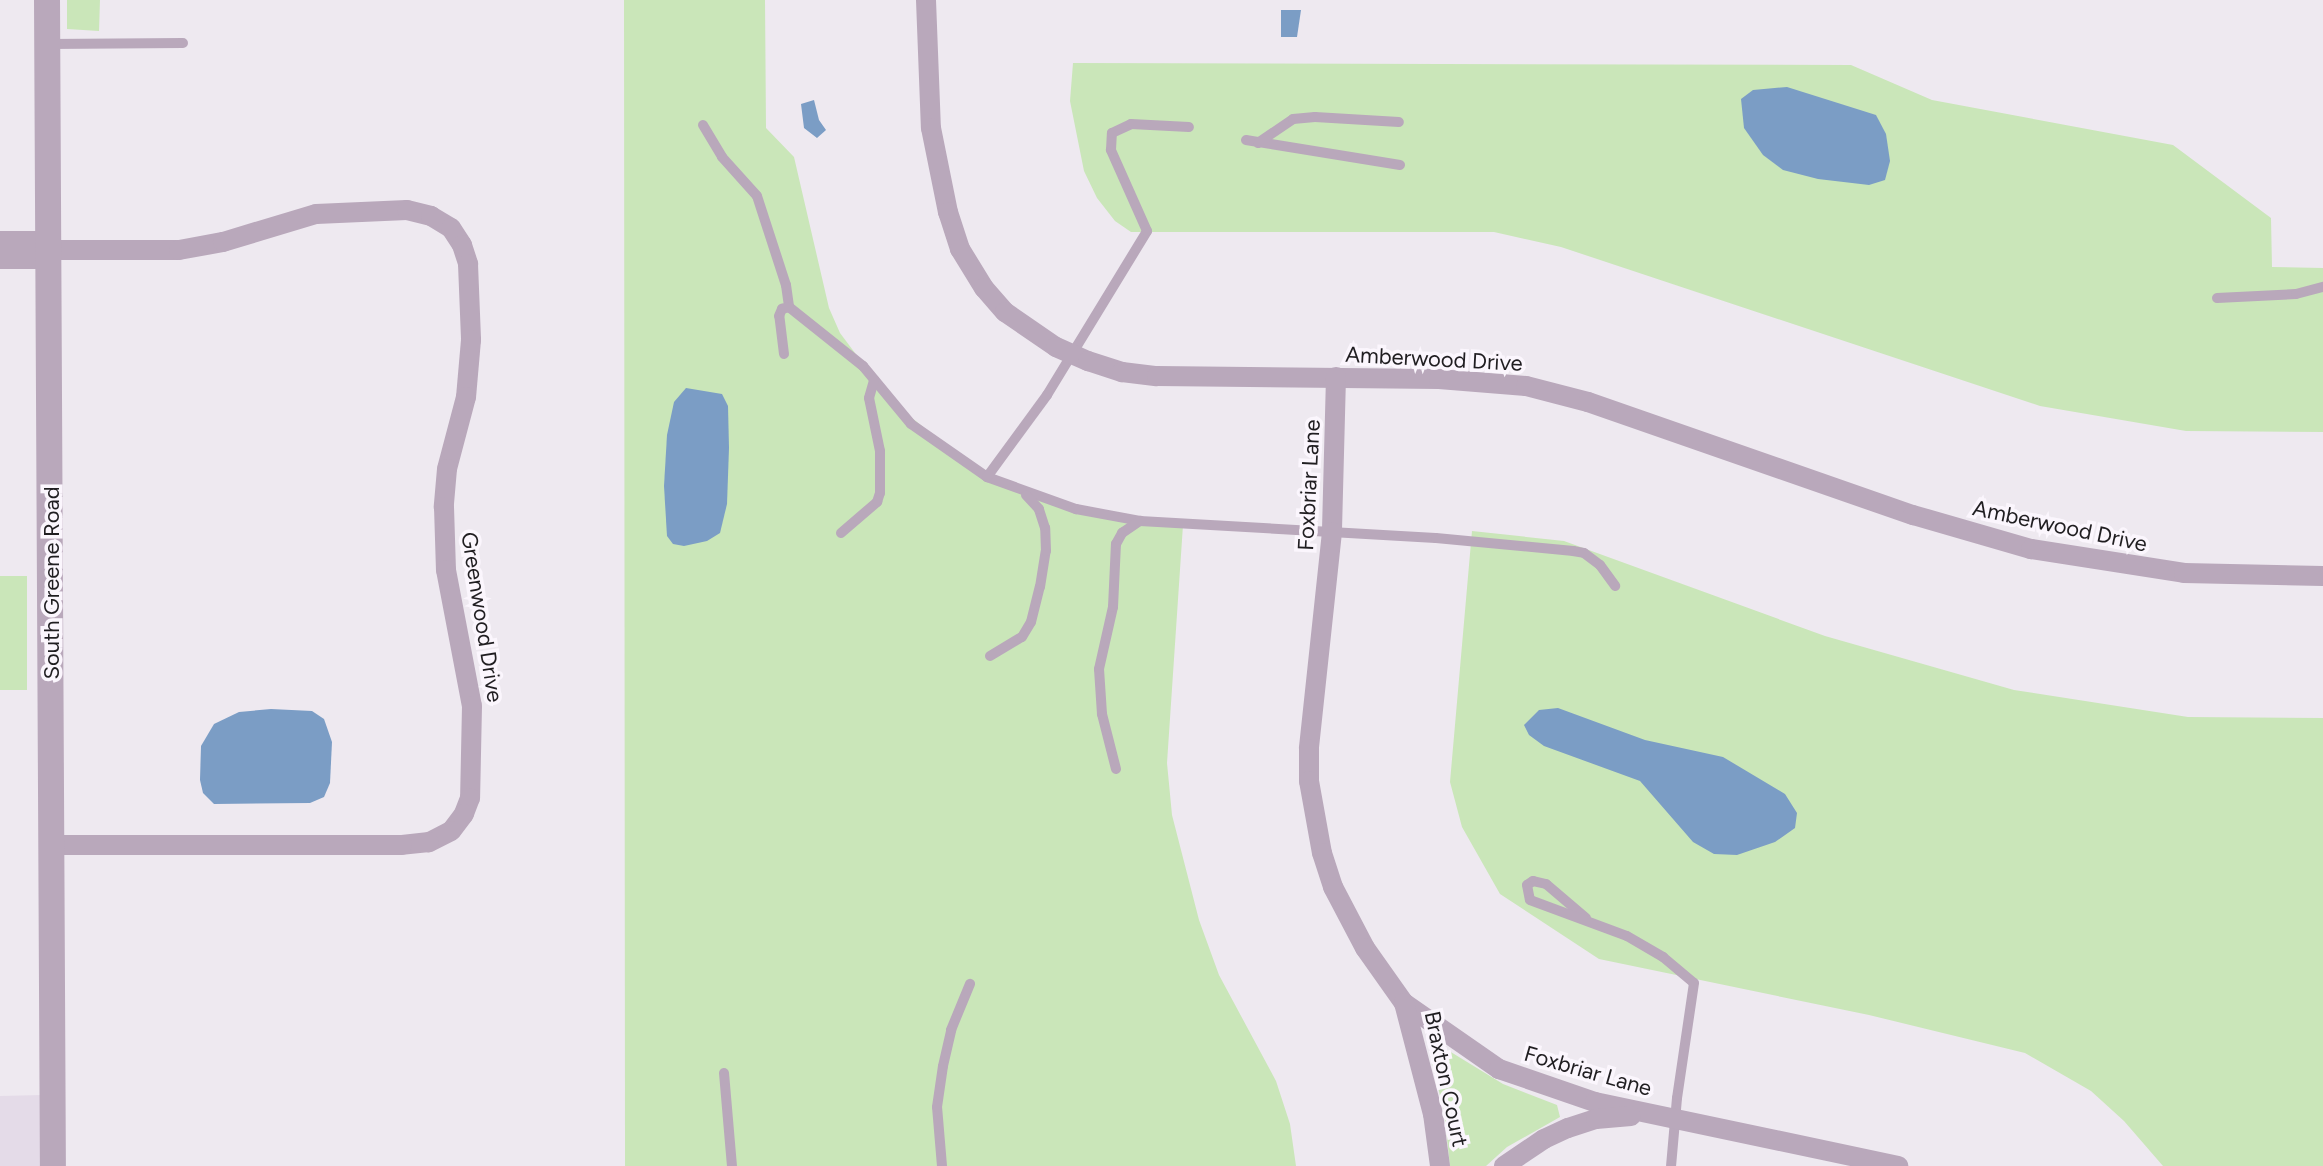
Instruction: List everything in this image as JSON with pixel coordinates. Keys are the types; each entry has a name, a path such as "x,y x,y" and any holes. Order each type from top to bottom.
{"street":[{"name":"South Greene Road","path":"47,0 53,1166"},
{"name":"Amberwood Drive","path":"926,0 931,128 948,212 960,249 984,288 1005,312 1070,354 1122,372 1157,376 1479,381 1557,393 1913,515 2071,557 2184,573 2323,576"},
{"name":"Greenwood Drive","path":"50,250 179,250 223,242 316,214 407,210 451,228 462,245 468,264 471,340 470,371 447,469 444,507 446,570 472,706 470,798 464,814 451,831 429,842 402,845 53,845"},
{"path":"0,241 50,250"},
{"path":"0,259 50,250"},
{"name":"Foxbriar Lane","path":"1336,377 1332,532 1309,749 1314,815 1325,864 1347,918 1404,1003 1499,1069 1595,1102 1898,1166"},
{"name":"Braxton Court","path":"1404,1003 1427,1086 1440,1166"},
{"path":"1504,1166 1544,1139 1568,1128 1596,1119 1652,1114"}],"lane":[{"path":"48,44 183,43"},
{"path":"1258,143 1293,119 1399,122"},
{"path":"987,477 1047,395 1147,231 1111,150 1112,133 1131,124 1189,127"},
{"path":"703,125 722,157 757,196 786,285 789,307 838,344 911,424 987,477 1076,509 1140,521 1573,551 1584,553 1600,565 1615,586"},
{"path":"1246,140 1400,165"},
{"path":"2217,298 2296,294 2323,287"},
{"path":"784,354 779,316 782,309 789,307"},
{"path":"841,533 877,502 880,493 880,451 869,398 874,380"},
{"path":"990,656 1022,637 1031,622 1044,563 1045,528 1039,509 1033,500 1017,490"},
{"path":"1116,769 1102,714 1099,669 1113,607 1116,544 1122,533 1140,521"},
{"path":"1586,918 1546,884 1533,881 1527,885 1530,900 1586,918 1663,957 1694,983 1674,1118 1671,1166"},
{"path":"942,1166 937,1107 943,1066 951,1030 970,984"},
{"path":"724,1073 732,1166"}],"shaded area":[{"path":"42,1095 41,1166 0,1166 0,1096"}],"green space":[{"path":"67,0 100,0 99,31 67,29"},
{"path":"624,0 765,0 766,128 794,157 829,308 840,333 891,401 979,472 1076,509 1183,525 1167,763 1172,815 1199,920 1219,975 1276,1081 1290,1124 1296,1166 625,1166"},
{"path":"1073,63 1851,65 1932,100 2173,145 2271,218 2272,267 2323,268 2323,432 2186,431 2040,406 1561,247 1494,232 1131,232 1115,221 1097,198 1084,171 1070,101"},
{"path":"1472,531 1564,541 1825,636 2014,690 2188,717 2323,718 2323,1166 2163,1166 2124,1121 2091,1091 2025,1053 1869,1015 1599,959 1500,894 1462,827 1450,782"},
{"path":"0,576 27,576 27,690 0,690"},
{"path":"1441,1046 1503,1084 1557,1105 1560,1117 1507,1147 1486,1166 1450,1166 1444,1112 1430,1054"}],"water":[{"path":"1281,10 1301,10 1297,37 1281,37"},
{"path":"1787,87 1876,115 1886,134 1890,161 1885,180 1869,185 1818,179 1783,170 1763,155 1744,128 1741,99 1753,90"},
{"path":"814,100 819,120 826,130 817,138 804,128 801,104"},
{"path":"686,388 722,394 728,406 729,448 727,504 720,533 707,541 684,546 673,544 667,536 664,486 667,435 674,402"},
{"path":"1558,708 1645,740 1723,757 1785,794 1797,813 1795,828 1775,842 1737,855 1714,854 1693,842 1640,781 1544,746 1529,735 1524,725 1539,710"},
{"path":"271,709 312,711 324,719 332,742 330,783 324,797 310,803 214,804 203,793 200,780 201,746 214,724 239,712"}]}
